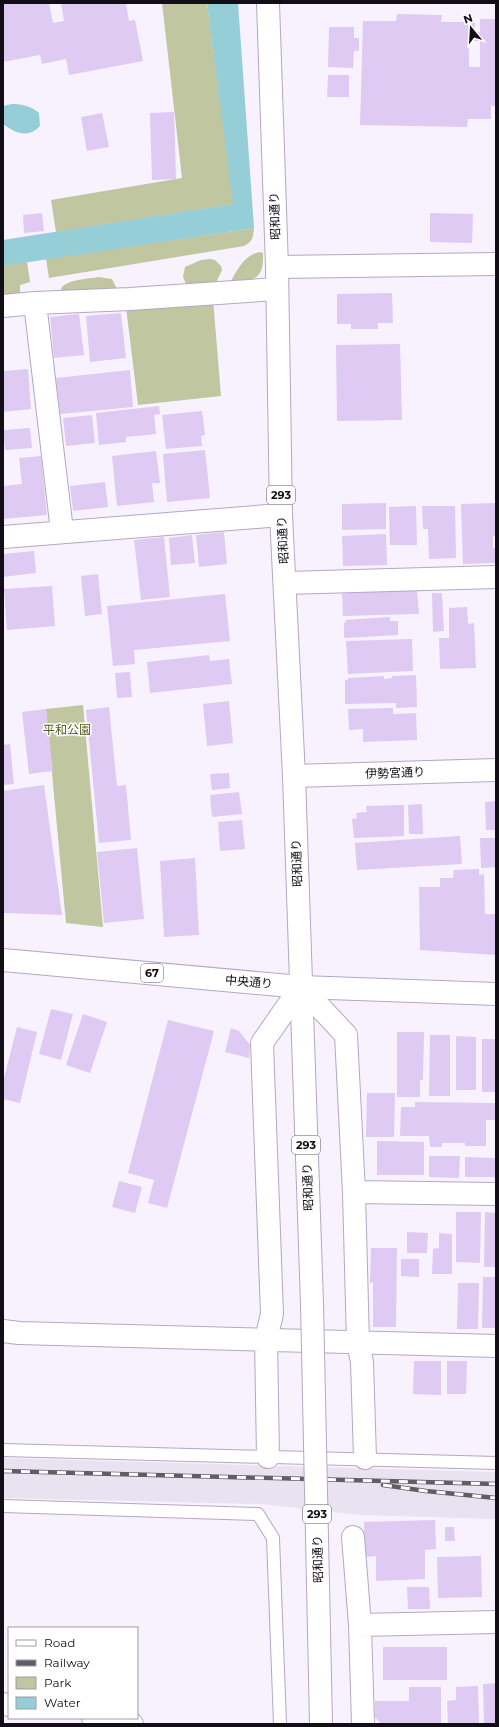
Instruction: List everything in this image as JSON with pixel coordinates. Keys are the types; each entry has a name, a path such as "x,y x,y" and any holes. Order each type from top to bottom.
{"main road":[{"name":"昭和通り","path":"268,3 277,267 281,515 286,583 294,776 312,1304 321,1724"},
{"path":"277,267 496,264"},
{"path":"3,306 277,289"},
{"path":"35,303 62,531"},
{"path":"3,537 62,531 281,515"},
{"path":"286,583 496,577"},
{"name":"伊勢宮通り","path":"294,776 496,770"},
{"name":"中央通り","path":"3,960 301,987 496,994"},
{"path":"268,1457 266,1340 272,1314 262,1043 301,987 346,1035 354,1192 358,1343 362,1362 365,1458"},
{"path":"354,1192 496,1194"},
{"path":"3,1331 19,1333 496,1346"},
{"path":"353,1537 360,1625 363,1724"},
{"path":"360,1625 496,1622"},
{"path":"100,1719 132,1724"}],"lane":[{"path":"3,1450 365,1458 496,1463"},
{"path":"3,1506 258,1514 273,1538 280,1724"}],"shaded area":[{"path":"3,1458 496,1472 496,1519 361,1515 261,1504 3,1498"}],"green space":[{"path":"162,3 207,3 234,204 56,232 51,200 182,178"},
{"path":"254,228 252,239 244,246 49,278 46,259"},
{"path":"260,252 263,253 263,262 260,273 256,277 247,281 232,283 231,281 236,271 242,263 250,256"},
{"path":"201,260 215,260 221,266 222,270 216,283 187,286 183,277 185,267"},
{"path":"27,262 30,282 20,285 20,299 3,300 3,266"},
{"path":"99,277 112,279 118,291 62,292 61,288 64,285 79,280"},
{"path":"213,299 221,396 138,405 126,307"},
{"name":"平和公園","path":"83,705 103,927 66,923 46,709"}],"water":[{"path":"207,3 238,3 254,228 3,266 3,240 233,204"},
{"path":"12,104 26,106 39,113 40,126 31,132 22,133 12,130 3,124 3,106"}],"building":[{"path":"3,3 49,3 53,23 64,21 61,3 126,3 129,21 135,20 143,61 69,75 66,59 42,64 40,55 3,62"},
{"path":"397,14 442,15 441,22 475,22 475,32 480,32 480,19 496,19 496,106 491,106 491,119 468,119 467,127 360,125 363,21 396,21","holes":["469,41 480,41 480,67 469,67"]},
{"path":"329,27 354,27 354,38 359,38 359,51 354,51 353,68 328,67"},
{"path":"328,75 349,75 349,97 327,97"},
{"path":"174,112 176,179 152,180 150,113"},
{"path":"102,113 109,147 87,151 81,117"},
{"path":"42,213 44,231 24,233 23,215"},
{"path":"430,213 473,214 472,243 430,242"},
{"path":"392,293 393,323 378,323 378,329 351,329 351,324 337,324 337,294"},
{"path":"121,313 126,358 90,362 86,316"},
{"path":"79,314 84,355 54,358 50,317"},
{"path":"400,344 402,420 337,421 336,345"},
{"path":"28,369 31,409 3,412 3,371"},
{"path":"130,370 133,407 60,414 56,378"},
{"path":"159,406 160,414 154,415 156,434 126,437 126,442 99,445 96,413"},
{"path":"202,411 205,435 201,436 202,446 166,449 162,415"},
{"path":"92,415 95,443 66,446 63,418"},
{"path":"30,428 32,448 5,450 3,430"},
{"path":"205,450 210,498 167,502 163,454"},
{"path":"156,451 160,483 152,483 154,502 117,506 112,456"},
{"path":"41,456 47,515 3,519 3,486 22,484 19,458"},
{"path":"105,482 108,507 73,511 70,486"},
{"path":"386,503 386,529 342,530 342,504"},
{"path":"496,503 496,536 493,536 493,548 496,548 496,563 463,564 461,504"},
{"path":"416,506 417,545 390,545 389,507"},
{"path":"422,506 455,506 456,558 429,559 428,529 423,529"},
{"path":"224,532 227,564 199,567 196,535"},
{"path":"386,534 387,565 343,566 342,536"},
{"path":"192,535 195,563 171,565 169,538"},
{"path":"164,537 170,597 141,600 134,540"},
{"path":"34,551 36,573 3,577 3,554"},
{"path":"98,574 102,614 85,616 81,576"},
{"path":"52,586 55,626 7,630 4,589"},
{"path":"417,589 419,614 343,616 342,594 345,594 345,592"},
{"path":"432,593 442,593 444,631 433,632"},
{"path":"225,594 230,641 134,650 135,664 113,666 107,606"},
{"path":"467,607 468,624 474,623 476,668 440,669 439,638 449,638 449,608"},
{"path":"390,617 390,621 398,621 398,635 344,637 345,620"},
{"path":"412,639 413,671 348,674 346,641"},
{"path":"209,655 210,661 229,659 232,684 150,693 147,662"},
{"path":"130,672 132,697 117,698 115,673"},
{"path":"416,675 417,707 396,708 396,703 345,704 345,680 348,680 348,678 384,676 384,679 392,678 392,676"},
{"path":"229,701 233,743 207,746 203,704"},
{"path":"109,707 117,786 126,785 131,840 99,843 86,710"},
{"path":"393,708 393,714 416,713 417,740 363,742 363,729 349,730 348,709"},
{"path":"46,709 53,771 29,774 22,712"},
{"path":"10,744 14,784 3,785 3,745"},
{"path":"229,773 230,788 212,790 210,774"},
{"path":"44,785 62,915 4,913 3,791"},
{"path":"239,792 242,814 212,817 210,795"},
{"path":"496,801 496,830 486,830 485,802"},
{"path":"422,804 423,834 409,834 408,805"},
{"path":"404,805 404,836 354,838 352,819 357,818 356,813 367,812 366,806"},
{"path":"242,820 245,849 220,851 218,822"},
{"path":"460,836 462,864 357,870 355,843"},
{"path":"480,838 496,838 496,867 481,868"},
{"path":"137,848 144,919 104,923 97,852"},
{"path":"195,858 199,935 164,937 160,861"},
{"path":"479,869 479,875 484,874 485,914 496,914 496,955 420,950 419,887 440,887 440,878 453,878 454,870"},
{"path":"51,1009 73,1014 61,1060 39,1054"},
{"path":"83,1014 107,1022 90,1073 66,1065"},
{"path":"168,1020 214,1031 167,1208 148,1203 154,1180 128,1173"},
{"path":"17,1027 37,1032 20,1103 3,1099 3,1082"},
{"path":"231,1028 239,1031 250,1045 249,1058 225,1052"},
{"path":"397,1032 424,1032 423,1080 420,1080 420,1097 397,1097"},
{"path":"430,1035 450,1035 450,1096 429,1096"},
{"path":"456,1036 476,1037 476,1090 456,1090"},
{"path":"482,1039 496,1039 496,1092 482,1092"},
{"path":"367,1093 395,1093 394,1137 366,1137"},
{"path":"415,1102 496,1103 496,1120 486,1120 486,1146 465,1146 465,1143 442,1143 442,1147 430,1147 429,1136 400,1136 401,1107 415,1107"},
{"path":"377,1141 424,1142 424,1175 377,1175"},
{"path":"429,1156 460,1156 459,1178 429,1177"},
{"path":"465,1157 496,1158 496,1177 465,1177"},
{"path":"119,1181 142,1187 135,1213 112,1207"},
{"path":"456,1212 481,1212 480,1263 456,1262"},
{"path":"485,1212 496,1213 496,1267 484,1267"},
{"path":"407,1232 428,1233 427,1253 407,1253"},
{"path":"439,1233 452,1234 452,1274 432,1274 433,1249 439,1248"},
{"path":"371,1248 397,1248 396,1327 373,1327 373,1282 370,1283"},
{"path":"401,1259 419,1259 419,1277 401,1276"},
{"path":"483,1277 496,1277 496,1328 482,1328"},
{"path":"458,1283 479,1283 478,1329 457,1329"},
{"path":"414,1361 441,1361 441,1395 413,1394"},
{"path":"447,1361 467,1361 466,1394 447,1394"},
{"path":"435,1520 436,1549 425,1550 425,1579 376,1581 376,1556 365,1557 364,1522"},
{"path":"445,1527 454,1527 455,1541 445,1541"},
{"path":"481,1556 482,1597 438,1598 437,1557"},
{"path":"407,1587 429,1587 430,1609 408,1609"},
{"path":"383,1647 447,1647 447,1680 383,1680"},
{"path":"496,1683 496,1724 484,1724 483,1684"},
{"path":"478,1686 479,1724 448,1724 447,1701 456,1700 456,1687"},
{"path":"409,1687 441,1687 441,1724 381,1724 375,1717 375,1701 409,1701"}],"railway":[{"path":"3,1471 496,1484"},
{"path":"383,1485 496,1498"}]}
